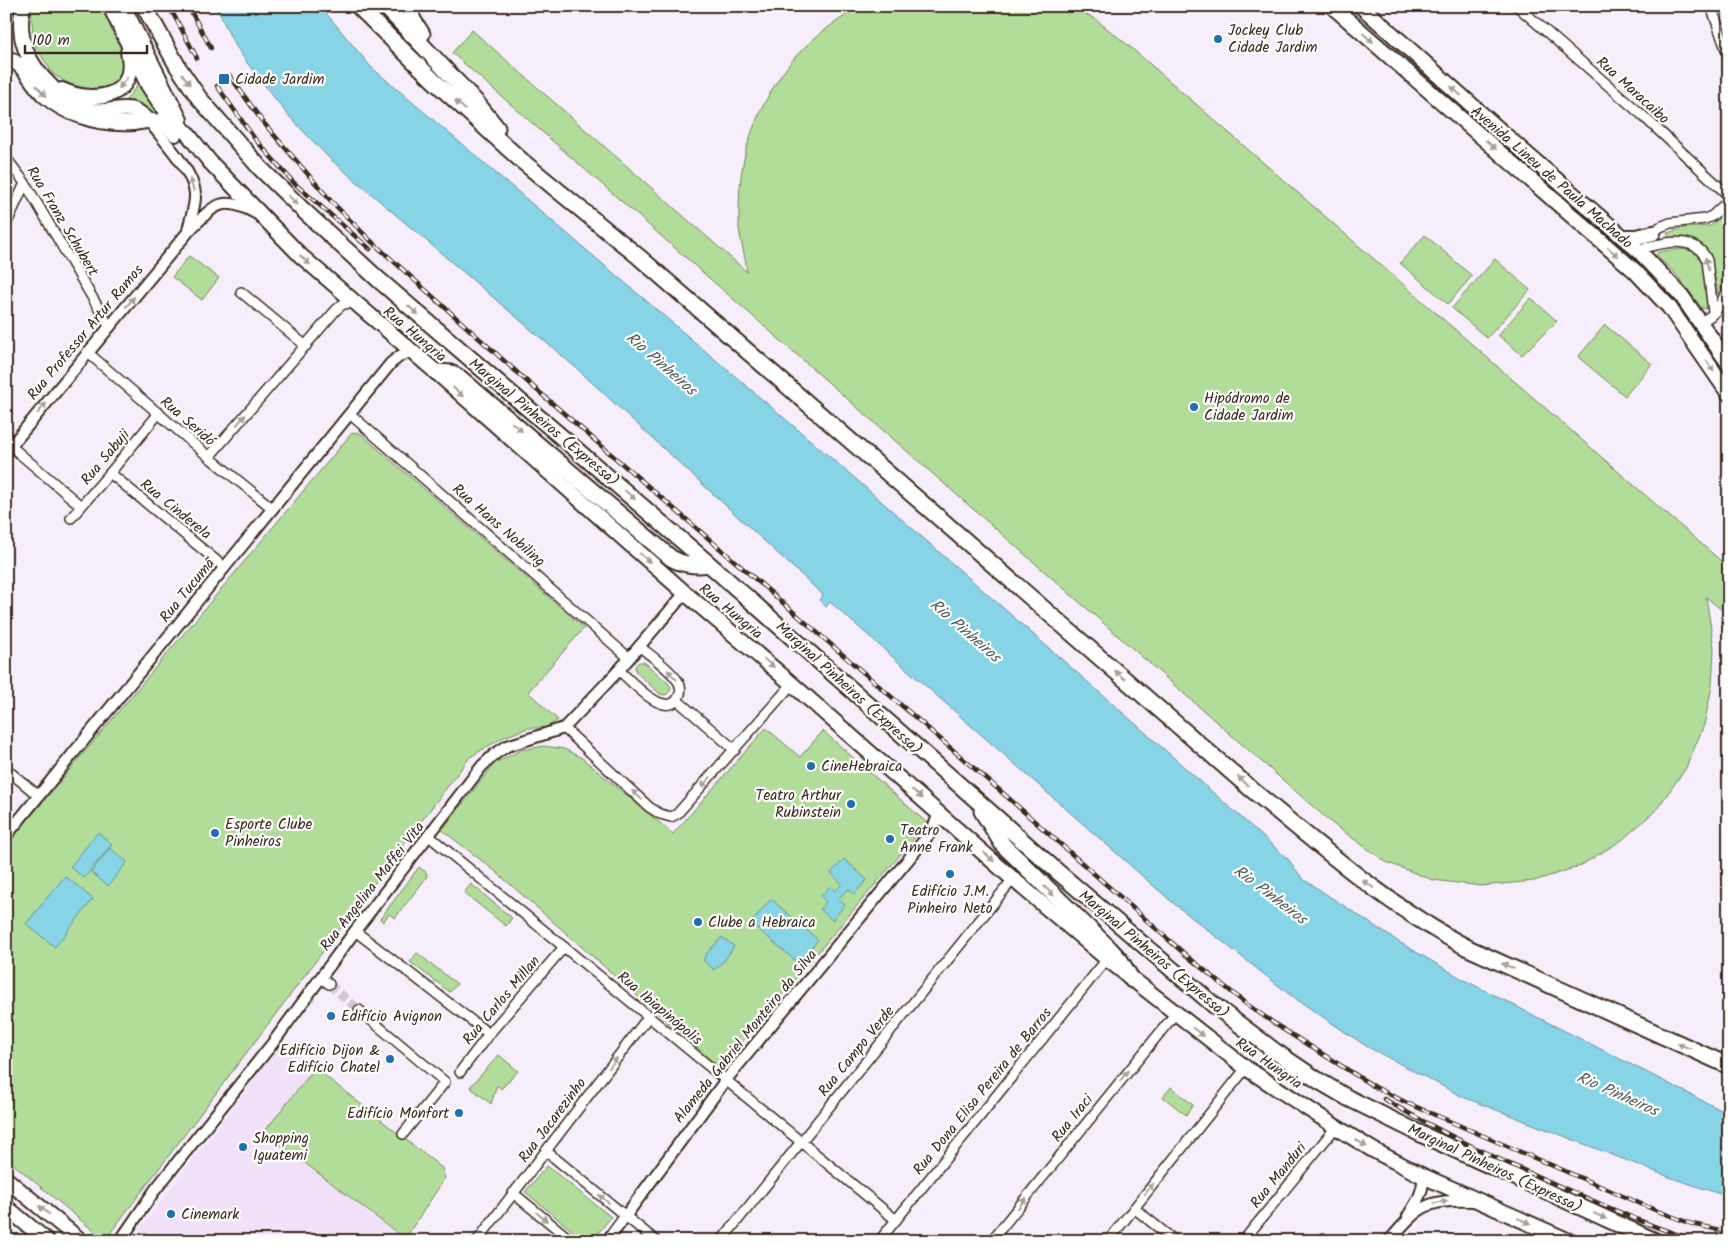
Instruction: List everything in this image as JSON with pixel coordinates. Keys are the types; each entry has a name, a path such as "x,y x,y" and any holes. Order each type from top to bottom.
{"highway":[{"path":"23,6 20,20 21,35 25,48 32,63 58,92 77,106 91,111 134,109 149,121"},
{"path":"110,6 157,101 187,133 210,162"},
{"path":"123,6 187,133"},
{"name":"Marginal Pinheiros (Expressa)","path":"144,6 178,67 200,98 261,168 296,204 387,286 709,564 974,799 1215,1006 1276,1052 1348,1098 1423,1135 1655,1241"},
{"path":"358,6 433,80 522,161 639,257 1206,750 1350,870 1432,929 1468,948 1729,1066"},
{"path":"386,6 476,102 522,161"},
{"path":"409,6 413,20 450,74"},
{"name":"Avenida Lineu de Paula Machado","path":"1332,6 1635,271 1669,307 1729,394"},
{"name":"Avenida Lineu de Paula Machado","path":"1361,6 1516,145 1638,250 1672,285 1729,364"},
{"path":"50,84 82,96 104,97 112,93 125,83 129,75 129,56 124,36"},
{"path":"6,58 16,62 45,96 72,113 90,120 108,122 160,122 167,126 185,144 210,162"},
{"name":"Rua Hungria","path":"210,162 301,256 353,303 436,372 685,593 792,684 1013,879 1132,980 1246,1068 1373,1150 1423,1176 1569,1241"},
{"path":"1623,237 1637,237 1653,233"},
{"path":"1635,271 1635,258 1638,250"},
{"path":"1669,307 1687,318 1699,321"},
{"path":"436,372 451,373 460,378 671,558 688,565 709,564"},
{"path":"974,799 1003,845 1110,949 1120,960 1132,980"},
{"path":"6,1179 81,1241"},
{"path":"6,1207 48,1241"}],"street":[{"name":"Rua Maracaibo","path":"1517,6 1641,114 1729,196"},
{"path":"1711,6 1729,58"},
{"name":"Rua Professor Artur Ramos","path":"149,121 180,162 193,183 194,207 188,232"},
{"name":"Rua Franz Schubert","path":"6,158 25,183 110,326"},
{"path":"6,225 25,183"},
{"path":"1638,250 1660,227 1670,223 1705,219 1712,216 1729,200"},
{"name":"Rua Professor Artur Ramos","path":"8,446 188,232 213,208 224,203 241,205 262,217"},
{"path":"1638,250 1671,242 1687,243 1696,247 1707,260 1713,312"},
{"path":"1699,321 1704,320 1722,302 1729,277"},
{"path":"241,292 306,346"},
{"path":"208,457 339,307 353,303"},
{"path":"391,363 394,351 394,338"},
{"name":"Rua Seridó","path":"87,352 208,457 272,508"},
{"name":"Rua Tucumã","path":"6,836 391,363 400,356 410,352"},
{"name":"Rua Sabuji","path":"71,518 159,413"},
{"name":"Rua Hans Nobiling","path":"350,414 629,658"},
{"path":"8,446 81,506"},
{"name":"Rua Cinderela","path":"110,473 224,567"},
{"name":"Rua Angelina Maffei Vita","path":"120,1241 155,1190 325,981 355,931 482,766 507,746 564,728 619,670 685,593"},
{"path":"619,670 660,704 666,705 677,700 681,688 675,677 639,646"},
{"path":"564,728 649,807 667,817 677,814 792,684"},
{"path":"677,700 735,750"},
{"path":"6,769 39,796"},
{"name":"Alameda Gabriel Monteiro da Silva","path":"607,1241 725,1081 931,832 939,814"},
{"name":"Alameda Gabriel Monteiro da Silva","path":"931,832 951,824"},
{"name":"Rua Ibiapinópolis","path":"429,836 896,1220"},
{"name":"Rua Campo Verde","path":"721,1241 1013,879"},
{"path":"355,931 489,1034"},
{"name":"Rua Carlos Millan","path":"460,1072 489,1034 564,947"},
{"name":"Rua Dona Elisa Pereira de Barros","path":"884,1239 896,1220 1107,959"},
{"path":"359,1010 446,1082 403,1134"},
{"name":"Rua Iraci","path":"991,1241 1175,1014"},
{"name":"Rua Jacarezinho","path":"477,1241 649,1016"},
{"path":"1108,1241 1246,1068"},
{"name":"Rua Manduri","path":"1243,1241 1336,1127"},
{"path":"546,1151 656,1241"},
{"path":"1389,1241 1407,1220 1421,1195 1423,1176"},
{"path":"513,1193 572,1241"},
{"path":"1407,1220 1423,1208 1436,1203 1451,1201 1480,1202"},
{"path":"1134,1208 1175,1241"}],"shaded area":[{"name":"Shopping Iguatemi","path":"282,1043 315,1068 264,1132 405,1240 146,1241 148,1238 138,1231"}],"green space":[{"path":"33,6 103,6 125,53 124,74 109,89 77,89 53,74 34,44 31,11"},
{"path":"860,6 1072,6 1095,19 1128,45 1729,568 1729,616 1706,597 1714,648 1712,686 1704,725 1686,768 1656,810 1622,840 1580,866 1534,881 1481,886 1433,880 1386,862 1333,824 452,53 472,30 747,272 739,227 739,202 742,167 753,128 777,82 797,55 820,33"},
{"path":"142,79 165,116 123,104"},
{"path":"1729,210 1729,249 1726,259 1725,283 1720,295 1718,294 1711,262 1702,246 1694,241 1670,239 1667,233 1683,228 1710,226"},
{"path":"1425,235 1472,276 1448,304 1400,263"},
{"path":"1680,249 1693,251 1705,266 1707,309 1702,308 1675,273 1656,255 1658,252"},
{"path":"189,256 219,278 202,300 172,277"},
{"path":"1495,259 1530,290 1487,338 1452,308"},
{"path":"1531,298 1557,321 1522,355 1498,335"},
{"path":"1605,325 1652,364 1625,396 1578,357"},
{"name":"Esporte Clube Pinheiros","path":"356,432 361,434 584,628 528,692 558,720 545,728 528,728 504,737 470,757 108,1236 101,1237 6,1158 6,846 351,434"},
{"path":"639,662 644,662 669,684 671,688 666,695 660,694 636,672 635,666"},
{"name":"Clube a Hebraica","path":"766,728 800,757 823,731 927,823 720,1068 495,871 442,830 495,763 521,750 544,746 564,749 582,758 673,834"},
{"path":"419,867 427,873 426,878 395,918 389,914 383,922 380,919"},
{"path":"471,884 512,918 506,926 464,893"},
{"path":"417,953 457,984 450,992 410,962"},
{"path":"499,1055 518,1071 501,1089 497,1085 491,1104 470,1087"},
{"path":"315,1068 442,1168 445,1178 405,1239 264,1132"},
{"path":"1171,1087 1193,1105 1186,1115 1163,1097"},
{"path":"547,1166 611,1217 592,1241 585,1241 525,1192"}],"water":[{"name":"Rio Pinheiros","path":"216,6 320,6 371,67 850,474 1288,859 1303,879 1399,942 1466,981 1729,1114 1729,1197 1672,1178 1463,1097 1366,1046 1293,997 1172,902 830,602 826,607 819,600 823,595 575,367 329,158 287,114 245,60 232,40"},
{"path":"98,832 112,844 84,878 70,867"},
{"path":"110,848 127,862 108,886 91,872"},
{"path":"844,859 867,880 854,894 848,889 838,899 845,905 832,920 820,909 826,902 821,896 830,886 835,891 842,884 831,873"},
{"path":"65,876 93,899 55,947 26,924"},
{"path":"771,899 818,940 798,963 751,923"},
{"path":"722,937 734,946 725,960 714,970 703,960"}],"tunnel":[{"path":"329,984 359,1010"}],"railway":[{"path":"169,6 197,58"},
{"path":"188,6 211,48"},
{"path":"230,76 262,121 331,201 370,240 531,385 1005,795 1187,956 1245,1003 1375,1087 1405,1102 1655,1210 1692,1224 1729,1232"},
{"path":"217,86 255,139 294,183 370,249"},
{"path":"1384,1099 1453,1137 1524,1171 1634,1218 1698,1241"}],"place":[{"name":"Jockey Club Cidade Jardim","path":"1218,39"},
{"name":"Cidade Jardim","path":"224,79"},
{"name":"Hipódromo de Cidade Jardim","path":"1194,407"},
{"name":"CineHebraica","path":"811,766"},
{"name":"Teatro Arthur Rubinstein","path":"851,804"},
{"name":"Esporte Clube Pinheiros","path":"215,833"},
{"name":"Teatro Anne Frank","path":"890,839"},
{"name":"Edifício J.M. Pinheiro Neto","path":"950,874"},
{"name":"Clube a Hebraica","path":"698,922"},
{"name":"Edifício Avignon","path":"331,1016"},
{"name":"Edifício Dijon & Edifício Chatel","path":"390,1059"},
{"name":"Edifício Monfort","path":"459,1113"},
{"name":"Shopping Iguatemi","path":"243,1147"},
{"name":"Cinemark","path":"171,1214"}]}
